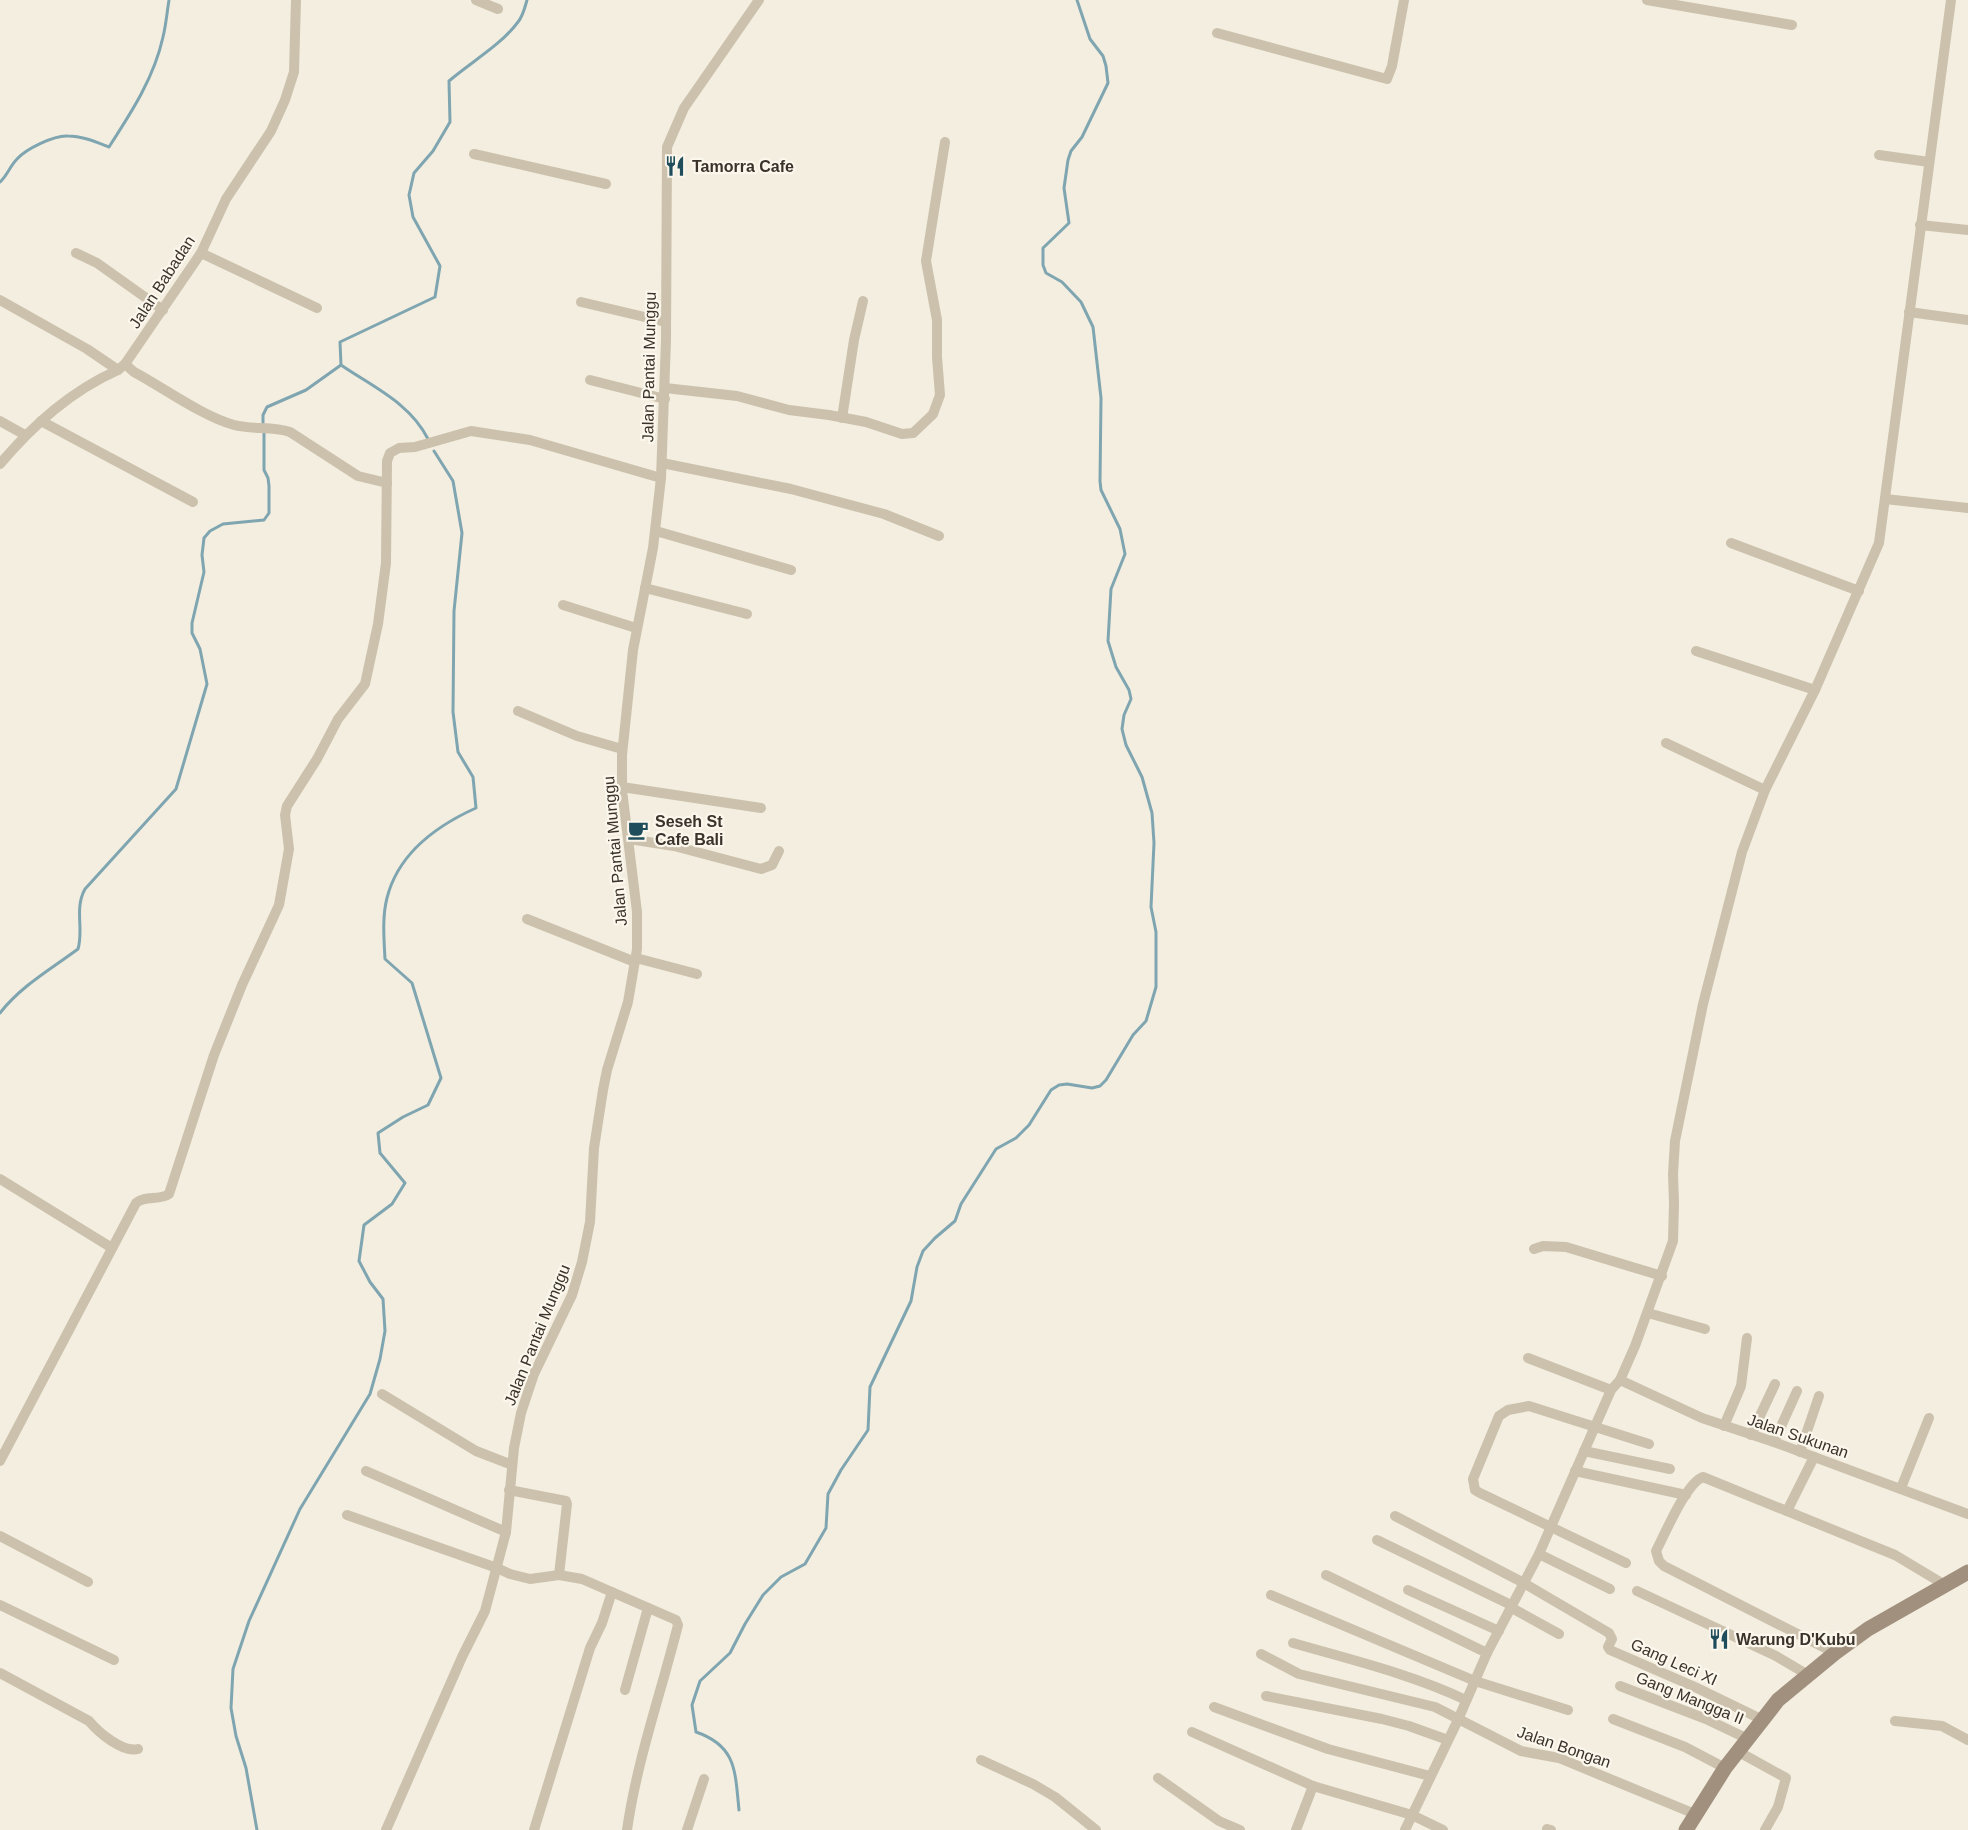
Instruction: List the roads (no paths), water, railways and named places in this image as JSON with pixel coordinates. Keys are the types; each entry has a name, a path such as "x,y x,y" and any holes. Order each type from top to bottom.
{"street":[{"name":"Jalan Babadan","path":"0,464 24,435 70,396 122,367 201,253 226,199 271,131 285,100 294,72 296,0"},
{"path":"476,0 498,9"},
{"name":"Jalan Pantai Munggu","path":"386,1830 462,1657 485,1611 506,1532 512,1465 521,1413 534,1374 572,1295 582,1262 590,1222 594,1148 603,1090 628,1002 636,960 637,912 622,787 622,749 636,628 656,531 661,478 665,393 666,154 669,139 684,108 759,0"},
{"path":"1217,33 1387,80 1392,66 1404,0"},
{"path":"1647,0 1791,25"},
{"path":"1405,1830 1487,1653 1522,1582 1539,1554 1611,1390 1620,1380 1648,1313 1673,1241 1675,1141 1703,1004 1742,852 1765,790 1815,690 1878,547 1951,0"},
{"path":"590,380 665,393 737,396 801,413 842,418 908,434 913,433 933,414 939,402 937,320 926,261 945,142"},
{"path":"474,154 606,184"},
{"path":"1879,155 1929,162"},
{"path":"1920,225 1968,230"},
{"path":"201,253 317,308"},
{"path":"76,254 97,263 163,310"},
{"path":"0,300 210,415 248,428 280,429 290,432 358,476 387,483"},
{"path":"842,418 862,301"},
{"path":"581,302 666,321"},
{"path":"1909,312 1968,320"},
{"path":"0,421 24,435"},
{"path":"41,421 193,502"},
{"path":"0,1461 139,1200 164,1197 169,1194 214,1055 242,985 279,904 289,849 285,815 287,806 317,759 338,719 365,684 378,624 386,564 387,461 390,453 399,448 415,447 471,431 530,440 661,478"},
{"path":"662,463 791,489 884,514 939,536"},
{"path":"1884,499 1968,507"},
{"path":"656,531 790,570"},
{"path":"1731,543 1859,591"},
{"path":"645,588 747,614"},
{"path":"563,604 636,628"},
{"path":"1696,651 1815,690"},
{"path":"518,711 577,736 622,749"},
{"path":"1666,742 1765,790"},
{"path":"622,787 761,808"},
{"path":"629,839 674,846 761,869 772,865 779,851"},
{"path":"527,919 636,960 697,974"},
{"path":"0,1179 112,1248"},
{"path":"1534,1250 1544,1246 1566,1247 1662,1276"},
{"path":"1648,1313 1705,1329"},
{"path":"1724,1426 1741,1386 1747,1338"},
{"path":"1527,1358 1611,1390"},
{"name":"Jalan Sukunan","path":"1620,1380 1702,1418 1774,1442 1968,1514"},
{"path":"1750,1435 1775,1384"},
{"path":"1774,1442 1797,1391"},
{"path":"382,1394 476,1451 512,1465"},
{"path":"1800,1452 1819,1396"},
{"path":"1626,1563 1475,1490 1473,1479 1499,1416 1508,1410 1529,1406 1648,1444"},
{"path":"1901,1488 1929,1418"},
{"path":"1584,1451 1670,1469"},
{"path":"1787,1511 1814,1457"},
{"path":"366,1471 506,1532"},
{"path":"1575,1471 1686,1495"},
{"path":"1835,1653 1664,1566 1659,1561 1656,1551 1694,1483 1703,1478 1787,1511 1895,1555 1945,1584"},
{"path":"509,1490 566,1501 559,1575"},
{"path":"347,1515 510,1574 530,1579 559,1575 582,1579 676,1620 678,1625 643,1751 630,1804 627,1830"},
{"path":"1395,1516 1522,1582"},
{"path":"0,1536 88,1582"},
{"path":"1377,1540 1511,1606 1559,1634"},
{"path":"1539,1554 1610,1589"},
{"path":"1686,1830 1725,1768 1778,1700 1835,1653 1882,1620 1968,1572"},
{"path":"1326,1575 1487,1653"},
{"name":"Gang Leci XI","path":"1522,1582 1589,1624 1611,1635 1608,1647 1610,1650 1695,1687 1762,1720"},
{"path":"1408,1590 1498,1631"},
{"path":"1637,1591 1776,1656 1808,1675"},
{"path":"534,1830 590,1648 602,1623 612,1592"},
{"path":"1271,1595 1475,1681 1568,1710"},
{"path":"0,1605 114,1660"},
{"path":"625,1690 648,1608"},
{"path":"1293,1643 1397,1672 1466,1700"},
{"name":"Jalan Bongan","path":"1261,1654 1299,1674 1435,1707 1521,1751 1559,1758 1695,1814"},
{"path":"0,1673 89,1721 99,1732 111,1738 122,1748 138,1749"},
{"name":"Gang Mangga II","path":"1620,1686 1706,1719 1748,1739"},
{"path":"1266,1696 1383,1719 1448,1740"},
{"path":"1214,1707 1328,1749 1431,1776"},
{"path":"1613,1719 1684,1747 1725,1768"},
{"path":"1895,1720 1942,1726 1968,1740"},
{"path":"1192,1732 1313,1786 1412,1815 1443,1830"},
{"path":"1738,1752 1786,1778 1778,1807 1766,1830"},
{"path":"981,1760 1055,1797 1096,1830"},
{"path":"1158,1778 1220,1821 1240,1830"},
{"path":"687,1830 704,1779"},
{"path":"1296,1830 1313,1786"}],"waterway":[{"path":"0,182 21,155 55,138 78,137 109,147 154,67 164,32 169,0"},
{"path":"428,439 420,426 401,406 341,365 340,342 435,297 440,266 413,217 409,195 414,173 433,151 450,122 449,81 511,30 521,17 527,0"},
{"path":"739,1810 734,1772 727,1753 709,1738 696,1732 692,1705 700,1681 730,1653 763,1595 781,1577 805,1564 826,1528 828,1494 868,1430 870,1387 911,1301 917,1267 923,1251 955,1221 961,1204 996,1149 1016,1138 1029,1125 1051,1090 1059,1085 1067,1084 1092,1088 1100,1086 1106,1080 1133,1035 1146,1021 1156,987 1156,932 1151,907 1154,843 1152,813 1142,777 1126,745 1122,729 1124,715 1131,699 1129,690 1116,667 1108,641 1111,589 1125,554 1120,529 1101,490 1101,398 1093,327 1081,302 1062,282 1046,273 1043,265 1043,248 1069,223 1064,188 1071,151 1082,137 1108,83 1103,56 1090,39 1077,0"},
{"path":"263,425 263,415 267,407 306,390 341,365"},
{"path":"0,1013 27,986 78,949 80,904 85,889 176,789 207,684 200,649 192,633 192,623 204,572 202,555 204,538 210,531 223,524 264,520 269,513 269,486 264,470 264,432"},
{"path":"257,1830 246,1768 236,1736 231,1708 233,1669 249,1621 300,1509 370,1394 380,1359 385,1331 383,1299 370,1282 359,1261 364,1225 392,1204 405,1183 380,1153 378,1133 428,1105 441,1078 412,983 385,959 385,905 392,882 409,855 447,823 476,808 473,777 458,752 453,712 454,611 462,533 453,481 434,451"}],"place":[{"name":"Tamorra Cafe","path":"675,166"},
{"name":"Seseh St Cafe Bali","path":"638,830"},
{"name":"Warung D'Kubu","path":"1719,1639"}]}
